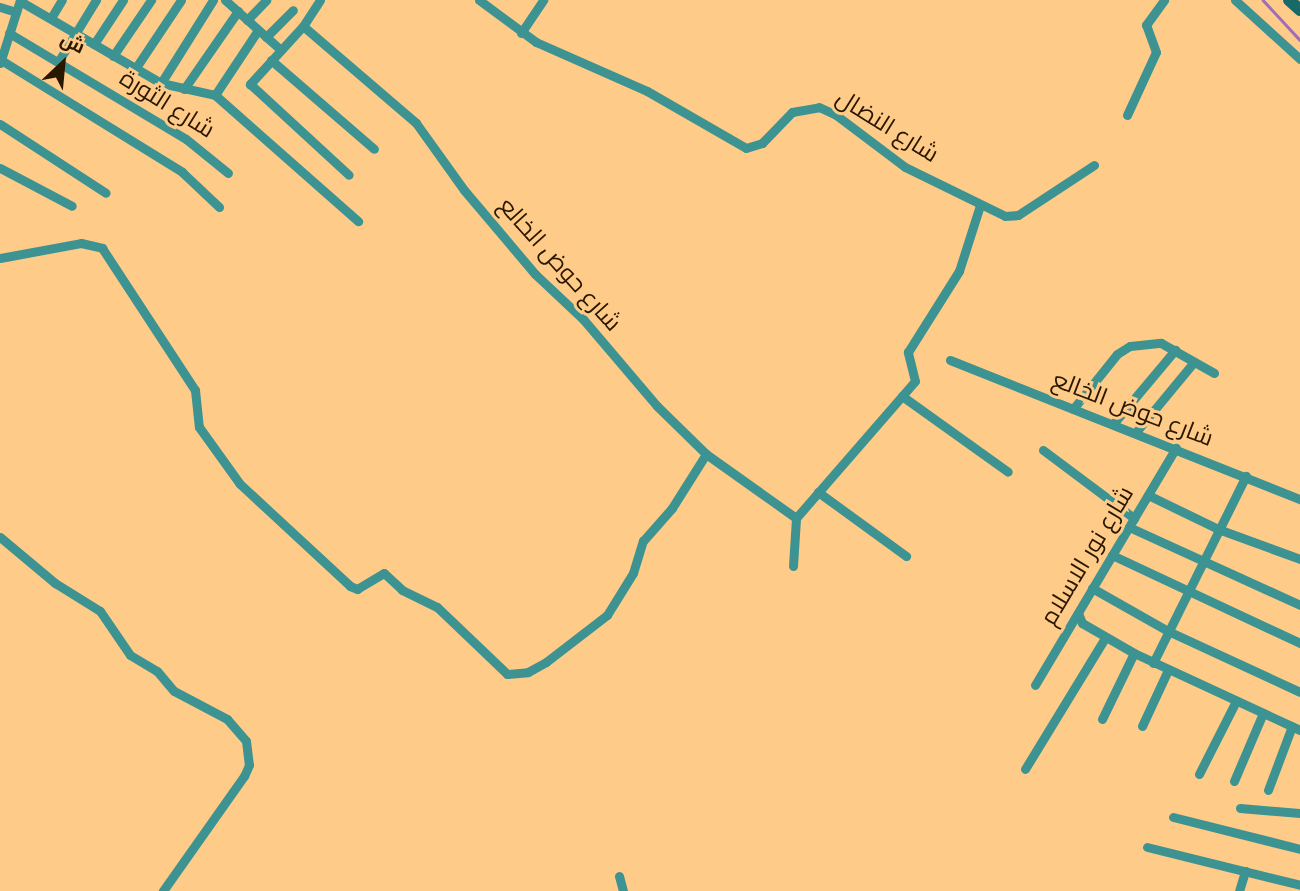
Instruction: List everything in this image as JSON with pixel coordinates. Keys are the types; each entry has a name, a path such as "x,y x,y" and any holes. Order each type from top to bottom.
{"street":[{"path":"1,0 0,6 16,12"},
{"path":"219,207 182,173 1,62 20,0 161,83 215,95 358,221"},
{"path":"51,18 62,0"},
{"path":"58,62 96,0"},
{"path":"94,44 123,0"},
{"path":"113,56 151,0"},
{"path":"135,69 181,0"},
{"path":"161,83 213,0"},
{"path":"226,0 281,50"},
{"path":"247,20 266,0"},
{"name":"شارع النضال","path":"479,0 521,33 647,91 746,148 757,146 801,108 828,110 891,158 1004,216 1018,215 1094,165"},
{"path":"521,33 543,0"},
{"path":"1127,115 1156,52 1146,25 1164,0"},
{"path":"1235,0 1300,58"},
{"path":"1289,0 1300,10"},
{"path":"317,1 303,26 250,81 251,86 349,175"},
{"path":"266,37 293,10"},
{"path":"184,89 238,12"},
{"name":"شارع حوض الخالع","path":"303,26 416,123 470,198 535,274 583,319 626,373 706,454 796,518"},
{"path":"215,95 258,30"},
{"name":"شارع الثورة","path":"9,33 186,139 228,173"},
{"path":"271,60 374,149"},
{"path":"0,124 106,193"},
{"path":"0,168 72,206"},
{"path":"793,566 796,518 915,381 908,352 959,271 980,205"},
{"path":"0,258 81,243 102,248 195,390 199,427 240,484 350,586 357,589 384,573 402,590 437,607 507,674 528,672 546,662 607,615 633,573 643,541 672,508 706,454"},
{"path":"1073,409 1117,354 1130,345 1161,343 1214,373"},
{"path":"1113,424 1175,351"},
{"name":"شارع حوض الخالع","path":"950,360 1300,499"},
{"path":"1136,432 1194,362"},
{"path":"902,396 1008,472"},
{"name":"شارع نور الاسلام","path":"1035,685 1176,448"},
{"path":"1043,450 1132,523 1202,563 1300,605"},
{"path":"1153,663 1246,476"},
{"path":"818,492 906,556"},
{"path":"1148,495 1218,529 1300,558"},
{"path":"0,537 55,583 100,611 130,655 157,671 177,694 228,719 246,741 249,765 244,776 163,891"},
{"path":"1112,555 1187,593 1300,643"},
{"path":"1092,589 1168,631 1300,692"},
{"path":"1078,613 1082,623 1105,638 1153,663 1296,728 1268,790"},
{"path":"1025,769 1105,638"},
{"path":"1102,719 1134,653"},
{"path":"1142,726 1168,670"},
{"path":"1199,774 1236,701"},
{"path":"1234,782 1263,713"},
{"path":"1240,808 1300,813"},
{"path":"1173,817 1300,849"},
{"path":"1147,847 1300,886"},
{"path":"1239,891 1245,871"},
{"path":"619,876 623,891"}],"waterway":[{"path":"1263,0 1300,40"}]}
